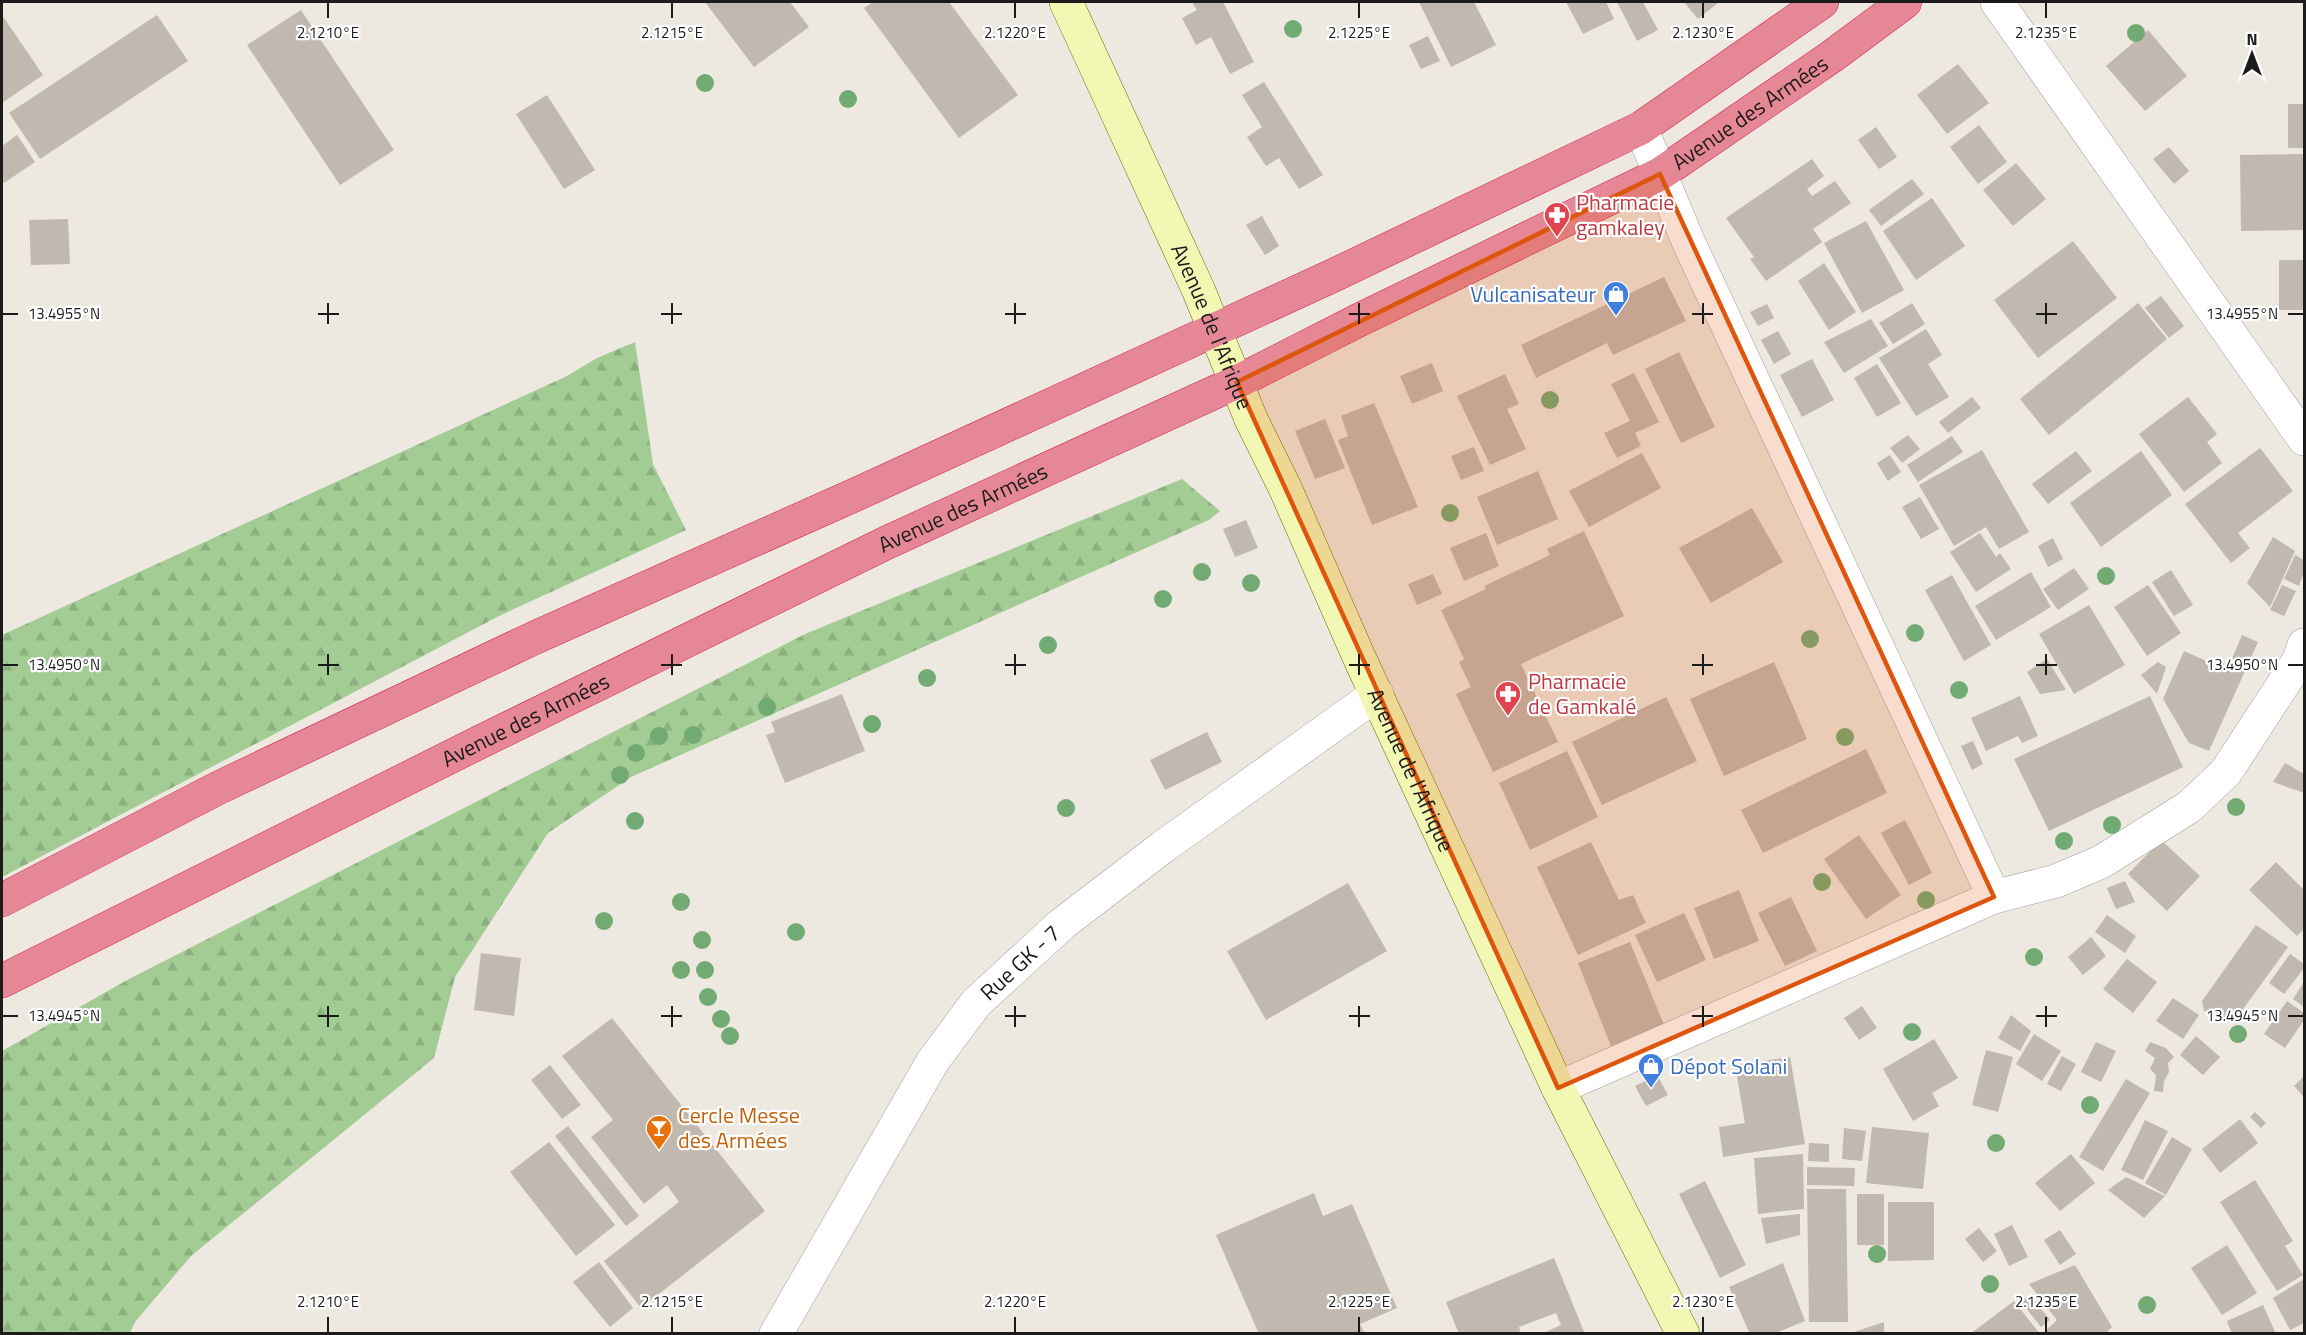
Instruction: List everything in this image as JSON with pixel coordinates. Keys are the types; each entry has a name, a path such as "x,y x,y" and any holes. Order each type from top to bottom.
{"highway":[{"path":"2,900 218,788 523,643 859,493 1332,276 1641,128 1822,2"},
{"name":"Avenue des Armées","path":"2,981 448,758 888,542 1238,382 1361,319 1660,174 1831,57 1905,2"}],"main road":[{"name":"Avenue de l'Afrique","path":"1066,2 1215,328 1251,419 1286,490 1558,1088 1683,1334"}],"street":[{"path":"1996,2 2304,439"},
{"path":"1641,128 1693,252 1994,897"},
{"path":"1558,1088 1994,897 2056,880 2102,862 2189,807 2226,772 2303,656"},
{"name":"Rue GK - 7","path":"776,1334 933,1061 976,1003 1012,968 1080,910 1164,846 1377,694"}],"highlighted area":[{"path":"1660,174 1994,897 1558,1088 1237,382"}],"green space":[{"path":"635,342 653,464 686,530 499,616 2,877 2,635 565,377 597,358"},
{"path":"1182,479 1220,511 1209,520 631,777 548,833 455,977 434,1058 191,1256 135,1322 130,1333 2,1333 2,1051 129,979 805,634"}],"building":[{"path":"705,2 790,2 809,27 754,67"},
{"path":"873,2 949,2 1018,95 959,138 864,8"},
{"path":"1192,2 1223,2 1254,62 1230,74 1211,37 1196,45 1182,18 1197,10"},
{"path":"1419,2 1474,2 1496,45 1451,67"},
{"path":"1566,2 1606,2 1614,19 1583,34"},
{"path":"1617,2 1643,2 1658,30 1637,41"},
{"path":"1684,2 1719,2 1698,19"},
{"path":"301,10 394,150 340,185 247,45"},
{"path":"2,15 43,75 2,103"},
{"path":"157,15 188,61 40,159 9,113"},
{"path":"2148,30 2187,76 2145,111 2106,66"},
{"path":"1428,36 1440,61 1421,69 1409,45"},
{"path":"1958,64 1989,103 1947,134 1917,95"},
{"path":"1264,82 1323,175 1299,189 1279,158 1266,166 1247,137 1262,127 1242,95"},
{"path":"547,95 595,170 564,189 516,114"},
{"path":"2288,104 2304,104 2304,148 2288,148"},
{"path":"1979,125 2007,162 1978,184 1950,147"},
{"path":"1876,127 1897,157 1879,169 1858,140"},
{"path":"17,135 35,162 4,183 2,180 2,146"},
{"path":"2169,147 2189,171 2174,184 2153,159"},
{"path":"2304,154 2304,230 2241,231 2240,155"},
{"path":"1812,159 1824,176 1807,189 1812,196 1835,181 1851,203 1813,229 1822,242 1766,281 1750,259 1754,257 1726,218"},
{"path":"2016,163 2046,199 2013,226 1983,190"},
{"path":"1912,179 1924,194 1881,226 1869,210"},
{"path":"1932,198 1965,246 1916,280 1883,231"},
{"path":"1262,216 1279,246 1265,255 1246,225"},
{"path":"68,219 70,264 31,265 29,220"},
{"path":"1866,221 1904,290 1862,313 1824,243"},
{"path":"2073,241 2117,298 2038,358 1994,300"},
{"path":"2279,260 2304,260 2304,310 2279,310"},
{"path":"1824,263 1856,312 1829,330 1798,281"},
{"path":"1664,277 1686,321 1613,355 1607,343 1536,378 1521,345"},
{"path":"2161,296 2184,326 2169,338 2145,308"},
{"path":"1912,303 1925,324 1893,344 1879,323"},
{"path":"2138,303 2167,339 2049,435 2020,399"},
{"path":"1767,304 1774,318 1758,326 1750,312"},
{"path":"1871,319 1888,346 1844,373 1824,342"},
{"path":"1926,329 1942,355 1928,364 1949,397 1916,416 1879,358"},
{"path":"1778,331 1791,354 1774,364 1761,340"},
{"path":"1679,352 1715,427 1681,443 1645,369"},
{"path":"1812,359 1834,400 1802,417 1780,375"},
{"path":"1432,363 1443,391 1412,404 1400,376"},
{"path":"1877,364 1901,403 1877,417 1854,378"},
{"path":"1634,373 1659,422 1635,433 1641,446 1617,458 1604,433 1630,421 1611,384"},
{"path":"1505,374 1519,404 1507,409 1526,449 1490,465 1457,396"},
{"path":"1972,397 1981,408 1948,433 1939,422"},
{"path":"2188,397 2217,434 2207,442 2222,463 2184,492 2139,434"},
{"path":"1374,403 1418,507 1372,525 1338,440 1348,436 1341,416"},
{"path":"1325,419 1345,468 1315,479 1295,431"},
{"path":"1908,435 1920,449 1902,463 1890,448"},
{"path":"1952,436 1963,452 1918,482 1907,465"},
{"path":"1474,447 1484,471 1461,480 1451,456"},
{"path":"2260,448 2293,491 2238,533 2250,548 2231,563 2185,504"},
{"path":"1982,450 2029,532 1999,549 1986,527 1954,546 1919,485"},
{"path":"2076,451 2092,471 2048,504 2032,484"},
{"path":"2141,451 2172,495 2101,547 2070,503"},
{"path":"1642,453 1661,488 1589,527 1569,491"},
{"path":"1890,455 1901,472 1888,481 1877,463"},
{"path":"1538,471 1558,519 1497,545 1477,497"},
{"path":"1920,497 1939,529 1921,539 1902,507"},
{"path":"1752,508 1783,562 1711,603 1679,548"},
{"path":"1246,520 1258,548 1235,557 1223,529"},
{"path":"1584,531 1624,616 1521,664 1558,742 1493,772 1456,694 1471,687 1459,662 1464,659 1441,610 1486,589 1484,586 1550,555 1547,549"},
{"path":"1486,533 1499,566 1464,581 1450,548"},
{"path":"1980,533 1996,557 2000,553 2011,569 1976,592 1950,552"},
{"path":"2273,537 2295,551 2270,607 2247,583"},
{"path":"2053,538 2063,559 2048,567 2038,546"},
{"path":"2295,555 2304,560 2304,572 2299,586 2284,579"},
{"path":"2074,568 2089,589 2058,610 2043,589"},
{"path":"2171,570 2193,605 2174,616 2152,582"},
{"path":"2031,572 2051,607 1996,640 1975,606"},
{"path":"1433,574 1442,594 1417,605 1408,584"},
{"path":"1952,575 1991,645 1964,661 1925,590"},
{"path":"2148,585 2181,633 2147,656 2114,607"},
{"path":"2282,585 2296,591 2284,616 2270,610"},
{"path":"2089,605 2125,665 2074,694 2039,634"},
{"path":"2242,635 2258,642 2209,751 2189,743 2163,699 2184,651 2227,670"},
{"path":"2047,659 2066,690 2040,694 2027,672"},
{"path":"1774,662 1807,739 1724,776 1690,699"},
{"path":"2158,662 2166,667 2157,694 2141,675"},
{"path":"842,694 865,751 785,783 766,735 775,732 771,722"},
{"path":"2020,696 2038,736 2022,743 2018,736 1986,751 1971,718"},
{"path":"2150,696 2183,767 2049,831 2014,759"},
{"path":"1666,697 1697,761 1602,805 1572,742"},
{"path":"1207,732 1222,762 1165,790 1150,760"},
{"path":"1973,741 1983,764 1972,770 1961,746"},
{"path":"1866,749 1887,793 1763,853 1741,810"},
{"path":"1567,751 1598,817 1530,850 1499,783"},
{"path":"2285,763 2304,774 2304,793 2273,782"},
{"path":"1905,820 1932,873 1909,885 1881,833"},
{"path":"1859,835 1901,895 1866,919 1824,859"},
{"path":"2161,840 2200,876 2167,911 2128,874"},
{"path":"1591,842 1619,900 1633,895 1646,923 1578,955 1537,867"},
{"path":"2276,862 2304,890 2304,929 2297,936 2249,890"},
{"path":"2125,881 2135,902 2116,909 2107,888"},
{"path":"1348,883 1387,951 1266,1020 1227,951"},
{"path":"1739,890 1759,941 1714,959 1694,908"},
{"path":"1791,897 1817,951 1785,966 1758,913"},
{"path":"1684,913 1706,960 1657,982 1635,935"},
{"path":"2107,915 2136,936 2125,953 2095,932"},
{"path":"2256,925 2288,947 2233,1023 2204,1011 2202,1001"},
{"path":"2091,937 2106,956 2083,975 2068,957"},
{"path":"1630,942 1664,1025 1611,1046 1578,963"},
{"path":"481,953 521,958 514,1016 474,1010"},
{"path":"2290,954 2304,964 2304,968 2284,994 2269,983"},
{"path":"2127,959 2157,982 2133,1013 2103,989"},
{"path":"2304,982 2304,1007 2293,999"},
{"path":"2173,998 2199,1015 2183,1039 2156,1021"},
{"path":"2287,1001 2304,1013 2304,1020 2285,1048 2264,1034"},
{"path":"1862,1006 1877,1028 1859,1040 1844,1018"},
{"path":"2011,1015 2031,1031 2020,1051 1998,1038"},
{"path":"612,1018 765,1211 641,1308 604,1261 679,1202 667,1185 644,1204 591,1137 613,1120 562,1056"},
{"path":"2034,1034 2061,1051 2042,1081 2016,1064"},
{"path":"2196,1036 2220,1057 2203,1075 2180,1055"},
{"path":"1934,1039 1958,1078 1932,1093 1939,1106 1913,1121 1883,1069"},
{"path":"2096,1042 2116,1051 2101,1082 2081,1072"},
{"path":"2150,1042 2166,1048 2174,1057 2168,1063 2169,1072 2164,1081 2163,1092 2154,1091 2156,1075 2150,1069 2155,1058 2145,1051"},
{"path":"1986,1050 2013,1057 1998,1112 1972,1105"},
{"path":"2062,1056 2076,1064 2061,1091 2047,1084"},
{"path":"1790,1057 1805,1144 1723,1157 1719,1127 1745,1123 1735,1065"},
{"path":"550,1065 581,1105 562,1119 531,1080"},
{"path":"1657,1075 1668,1095 1646,1106 1635,1086"},
{"path":"2304,1076 2304,1097 2294,1086"},
{"path":"2126,1079 2150,1093 2103,1171 2079,1157"},
{"path":"2255,1112 2266,1123 2261,1128 2250,1117"},
{"path":"2240,1119 2258,1143 2220,1173 2202,1149"},
{"path":"2145,1120 2168,1131 2143,1180 2121,1170"},
{"path":"568,1126 639,1216 626,1226 555,1136"},
{"path":"1872,1127 1929,1133 1923,1189 1866,1183"},
{"path":"1844,1128 1866,1131 1862,1161 1842,1159"},
{"path":"2172,1137 2192,1149 2166,1195 2145,1183"},
{"path":"549,1142 615,1225 576,1256 510,1172"},
{"path":"1809,1143 1829,1144 1829,1162 1808,1161"},
{"path":"1803,1154 1804,1209 1758,1214 1754,1158"},
{"path":"2071,1154 2095,1183 2060,1211 2035,1183"},
{"path":"1807,1167 1855,1168 1854,1186 1807,1185"},
{"path":"2126,1177 2165,1196 2144,1218 2108,1190"},
{"path":"2255,1180 2293,1241 2285,1246 2303,1275 2277,1291 2220,1202"},
{"path":"1705,1181 1746,1265 1720,1278 1679,1194"},
{"path":"1807,1189 1846,1189 1848,1322 1809,1322"},
{"path":"1314,1193 1323,1216 1352,1204 1397,1308 1360,1324 1365,1334 1259,1334 1216,1235"},
{"path":"1857,1194 1884,1194 1884,1245 1857,1245"},
{"path":"1888,1202 1934,1202 1934,1260 1888,1261"},
{"path":"1800,1214 1800,1235 1766,1244 1761,1218"},
{"path":"2012,1225 2028,1257 2009,1266 1994,1234"},
{"path":"1979,1228 1997,1251 1983,1262 1965,1239"},
{"path":"2060,1230 2076,1254 2060,1265 2044,1240"},
{"path":"2227,1245 2257,1293 2222,1315 2191,1268"},
{"path":"1554,1258 1585,1334 1541,1334 1561,1325 1556,1313 1519,1327 1521,1334 1459,1334 1446,1302"},
{"path":"599,1262 633,1308 610,1327 573,1282"},
{"path":"1783,1263 1805,1321 1773,1334 1750,1334 1729,1287"},
{"path":"2075,1265 2112,1327 2105,1334 2045,1334 2044,1332 2057,1320 2029,1284"},
{"path":"2304,1279 2304,1323 2290,1330 2273,1298"},
{"path":"2030,1295 2050,1320 2041,1327 2021,1302"},
{"path":"2014,1301 2040,1334 1970,1334"},
{"path":"2263,1305 2276,1334 2232,1334 2227,1321"},
{"path":"1884,1322 1884,1334 1851,1334 1851,1333"}],"place":[{"name":"Pharmacie gamkaley","path":"1557,238"},
{"name":"Vulcanisateur","path":"1616,317"},
{"name":"Pharmacie de Gamkalé","path":"1508,717"},
{"name":"Dépot Solani","path":"1651,1089"},
{"name":"Cercle Messe des Armées","path":"659,1151"}]}
